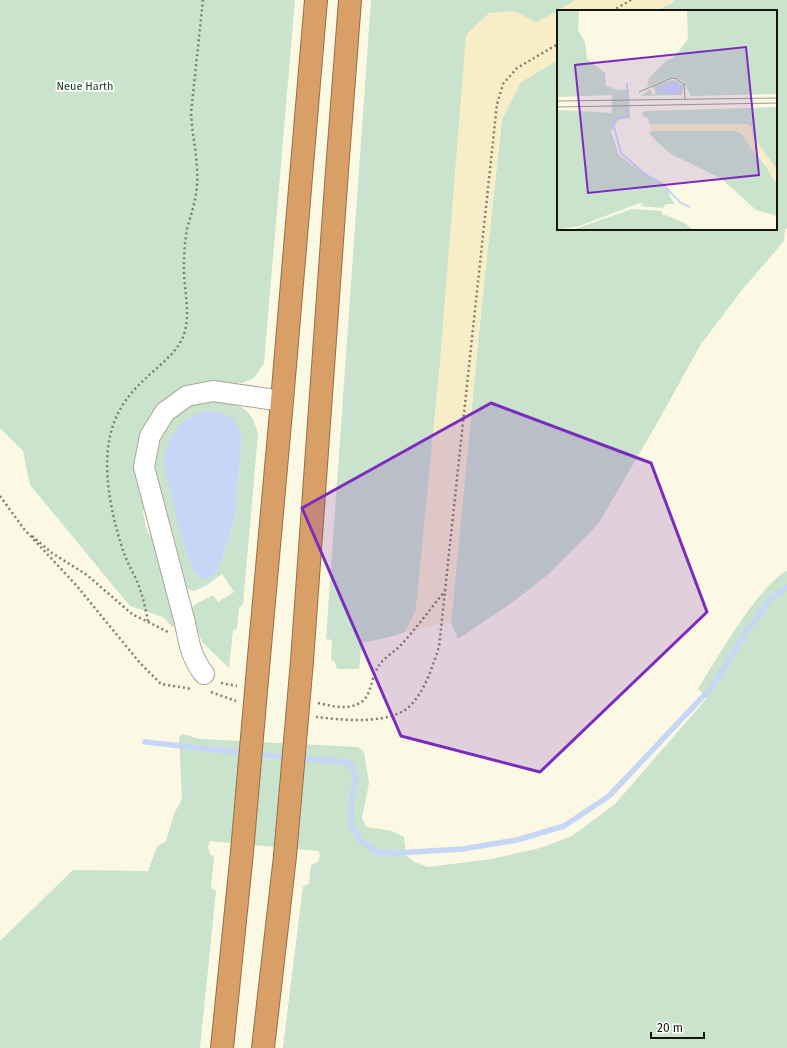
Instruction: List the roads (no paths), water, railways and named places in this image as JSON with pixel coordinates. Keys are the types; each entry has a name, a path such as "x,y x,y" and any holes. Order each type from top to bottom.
{"highway":[{"path":"222,1048 242,852 316,0"},
{"path":"263,1048 285,856 302,661 336,171 350,0"}],"lane":[{"path":"204,685 189,642 144,467 150,436 165,412 187,396 213,391 282,401"}],"water":[{"path":"201,412 218,412 234,419 242,435 235,518 223,557 214,575 205,579 197,575 193,570 182,539 165,469 164,459 170,438 183,421"}],"waterway":[{"path":"297,758 350,763 356,777 351,806 352,827 361,841 376,852 397,853 462,849 517,840 564,826 609,796 712,687 744,635 770,599 787,587"},
{"path":"145,742 247,753"},
{"path":"255,754 288,757"}],"park label":[{"name":"Neue Harth","path":"85,86"}]}
